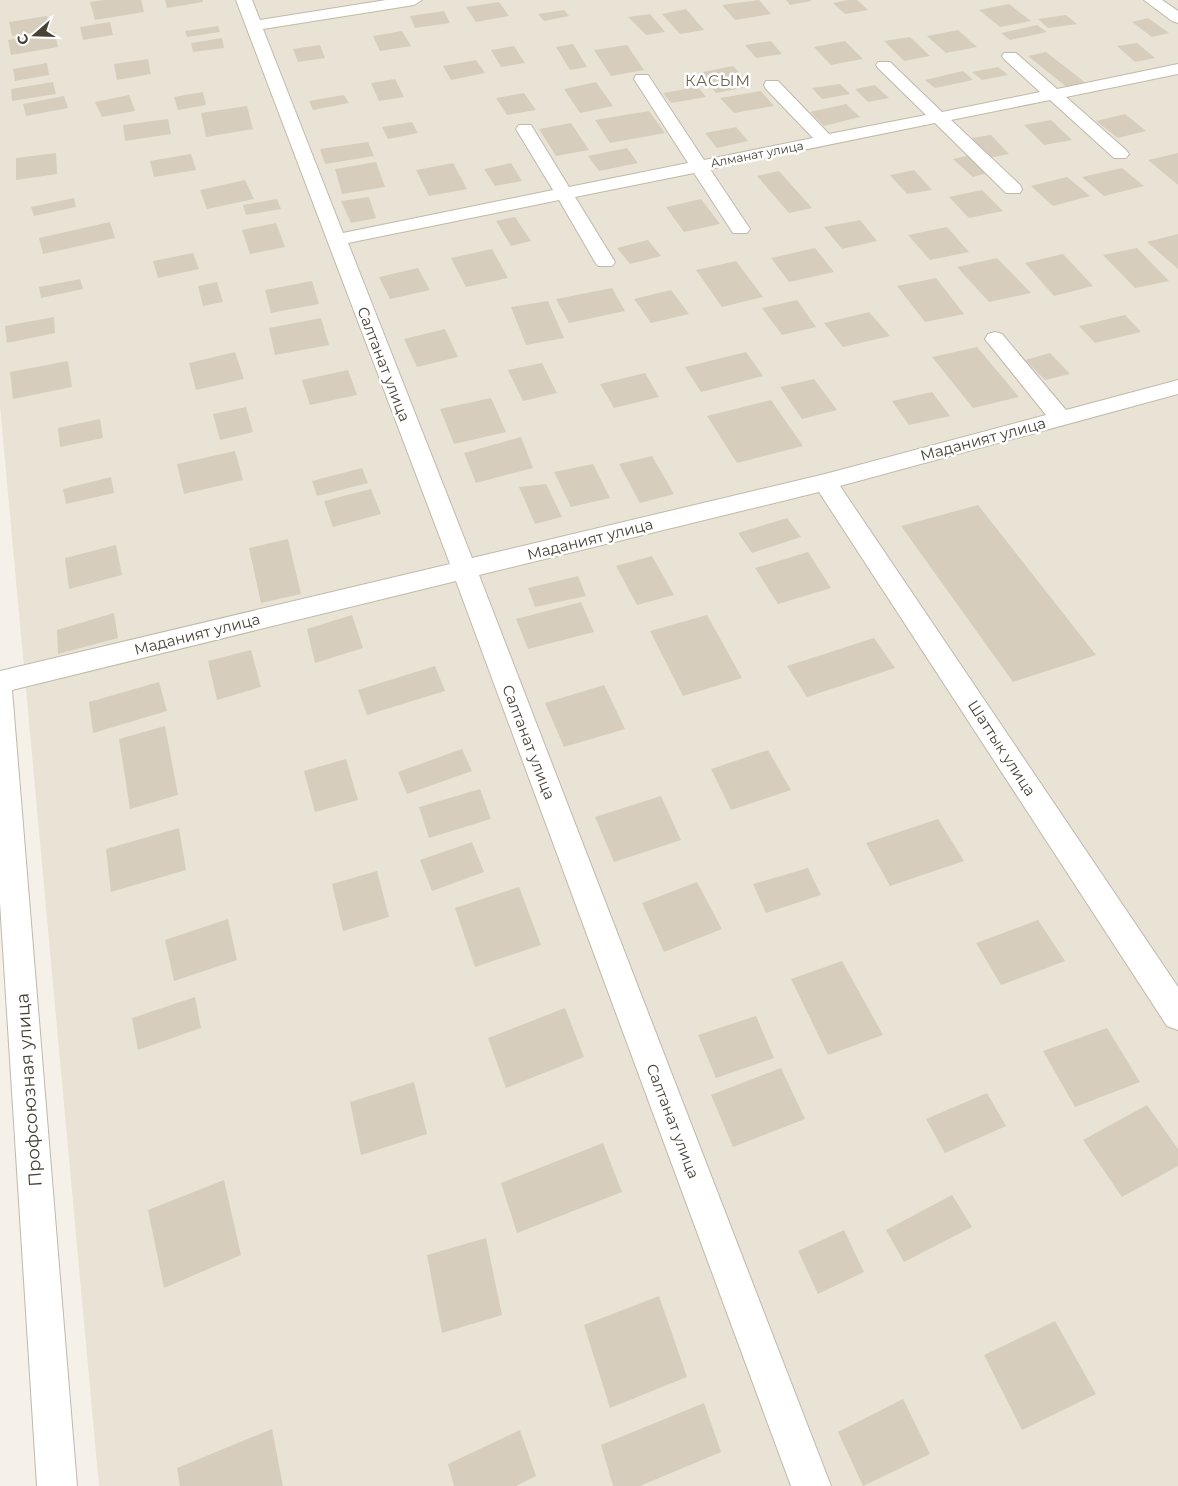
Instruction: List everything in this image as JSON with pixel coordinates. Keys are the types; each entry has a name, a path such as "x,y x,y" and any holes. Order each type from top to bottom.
{"street":[{"name":"Салтанат улица","path":"244,0 335,240 464,569 811,1486"},
{"path":"255,26 414,0"},
{"path":"1152,0 1178,18"},
{"path":"1010,56 1120,154"},
{"path":"884,65 1013,189"},
{"name":"Алманат улица","path":"335,240 1178,68"},
{"path":"642,79 740,229"},
{"path":"772,84 825,140"},
{"path":"525,129 562,194 605,262"},
{"path":"995,339 1061,418"},
{"name":"Маданият улица","path":"0,682 825,482 1061,418 1175,392"},
{"name":"Шаттык улица","path":"825,482 1178,1015"},
{"name":"Профсоюзная улица","path":"0,693 57,1486"}],"shaded area":[{"name":"КАСЫМ","path":"0,0 1178,0 1178,1486 99,1486 0,406"}],"building":[{"path":"141,0 144,12 95,20 90,2"},
{"path":"165,0 203,0 203,2 167,8"},
{"path":"759,0 771,14 735,20 722,5"},
{"path":"786,0 811,0 811,1 790,5"},
{"path":"857,0 868,10 845,14 833,3"},
{"path":"499,2 509,16 476,22 466,7"},
{"path":"1009,4 1031,21 1000,27 979,10"},
{"path":"686,9 704,30 680,34 662,14"},
{"path":"564,10 569,16 544,21 538,14"},
{"path":"444,11 450,23 415,28 410,16"},
{"path":"650,14 665,32 646,35 628,17"},
{"path":"1066,15 1077,24 1048,28 1038,19"},
{"path":"47,16 50,30 12,36 9,22"},
{"path":"1148,18 1169,33 1152,37 1132,22"},
{"path":"110,22 113,35 83,40 80,27"},
{"path":"1037,25 1047,32 1010,40 1001,33"},
{"path":"218,26 220,32 187,37 185,31"},
{"path":"958,30 977,47 946,53 927,36"},
{"path":"402,31 411,46 380,51 373,36"},
{"path":"55,32 58,47 11,55 8,40"},
{"path":"910,37 930,56 904,61 884,41"},
{"path":"222,38 224,48 193,52 191,43"},
{"path":"771,41 782,54 756,58 745,45"},
{"path":"845,41 863,59 831,65 814,47"},
{"path":"1137,43 1155,58 1135,62 1117,46"},
{"path":"573,44 587,67 570,70 556,47"},
{"path":"320,45 325,58 298,62 293,49"},
{"path":"627,45 644,70 611,76 594,50"},
{"path":"514,46 525,63 501,67 491,50"},
{"path":"1046,52 1087,84 1068,88 1028,56"},
{"path":"148,59 151,74 117,80 114,64"},
{"path":"476,60 485,73 451,80 443,66"},
{"path":"47,63 49,75 15,81 13,69"},
{"path":"733,66 752,86 716,93 698,73"},
{"path":"998,67 1008,75 982,80 972,72"},
{"path":"963,71 973,80 935,88 925,80"},
{"path":"395,79 404,97 379,101 371,83"},
{"path":"53,82 56,94 12,101 11,89"},
{"path":"596,82 613,106 580,113 564,89"},
{"path":"840,84 850,94 822,99 812,88"},
{"path":"875,85 889,98 868,102 855,89"},
{"path":"698,87 706,97 671,103 663,93"},
{"path":"761,91 774,106 734,113 720,98"},
{"path":"203,92 206,105 178,110 174,97"},
{"path":"524,93 536,110 507,115 496,98"},
{"path":"129,95 135,111 102,117 95,102"},
{"path":"344,95 349,103 313,110 309,101"},
{"path":"64,96 68,108 26,116 23,104"},
{"path":"846,104 860,117 824,126 810,112"},
{"path":"247,106 253,129 206,137 201,113"},
{"path":"649,111 665,133 610,143 595,120"},
{"path":"1125,114 1146,131 1118,138 1096,121"},
{"path":"168,119 171,134 125,141 123,125"},
{"path":"1051,120 1072,140 1044,145 1024,125"},
{"path":"412,122 418,133 388,139 382,127"},
{"path":"571,123 589,150 556,156 539,129"},
{"path":"736,127 748,141 717,148 705,133"},
{"path":"991,135 1009,154 989,158 971,138"},
{"path":"368,142 374,156 325,164 320,149"},
{"path":"627,148 638,163 599,171 588,156"},
{"path":"56,153 57,174 16,180 16,158"},
{"path":"1178,153 1178,185 1148,160"},
{"path":"191,154 196,170 154,177 150,161"},
{"path":"971,155 990,172 973,177 953,159"},
{"path":"376,162 385,187 342,194 335,169"},
{"path":"453,163 467,189 429,196 416,170"},
{"path":"511,163 522,181 495,186 484,169"},
{"path":"1122,168 1144,186 1104,196 1082,177"},
{"path":"914,170 932,190 907,194 890,175"},
{"path":"779,171 812,208 789,213 757,176"},
{"path":"1067,177 1090,196 1053,206 1031,186"},
{"path":"245,180 254,199 207,209 200,190"},
{"path":"982,190 1003,211 969,218 949,197"},
{"path":"369,197 376,218 351,223 341,201"},
{"path":"74,198 76,207 34,216 31,207"},
{"path":"277,199 281,209 246,215 243,205"},
{"path":"701,199 720,224 684,232 666,207"},
{"path":"515,217 531,241 511,246 496,221"},
{"path":"860,220 877,241 842,249 824,227"},
{"path":"110,222 115,238 43,254 39,238"},
{"path":"276,223 285,247 250,254 242,230"},
{"path":"947,227 969,252 930,260 908,235"},
{"path":"1178,234 1178,269 1147,242"},
{"path":"648,240 661,256 630,264 617,248"},
{"path":"815,248 834,272 789,282 771,258"},
{"path":"1137,248 1169,281 1135,288 1103,255"},
{"path":"492,249 508,278 466,287 451,258"},
{"path":"193,253 199,269 158,278 153,261"},
{"path":"1063,254 1093,286 1054,296 1025,263"},
{"path":"997,258 1031,293 989,302 957,267"},
{"path":"736,261 763,297 722,307 696,270"},
{"path":"418,268 430,290 390,299 379,277"},
{"path":"936,278 964,314 925,322 897,286"},
{"path":"80,279 83,289 41,298 39,287"},
{"path":"312,281 319,304 271,313 265,290"},
{"path":"217,282 223,302 203,306 198,286"},
{"path":"612,288 625,311 569,323 556,299"},
{"path":"671,290 689,314 651,323 634,299"},
{"path":"797,300 816,327 782,335 762,308"},
{"path":"548,301 564,338 526,345 511,307"},
{"path":"869,312 890,336 843,347 824,323"},
{"path":"1125,315 1141,332 1095,343 1079,326"},
{"path":"54,317 55,333 7,343 5,326"},
{"path":"321,318 329,345 275,355 269,328"},
{"path":"445,329 458,357 417,367 404,339"},
{"path":"977,347 1019,397 973,408 932,357"},
{"path":"235,352 244,379 196,390 189,363"},
{"path":"746,352 763,376 701,392 685,367"},
{"path":"1050,353 1070,374 1045,380 1025,360"},
{"path":"68,361 72,387 13,399 10,372"},
{"path":"542,363 557,393 523,401 508,370"},
{"path":"348,370 357,395 310,405 302,380"},
{"path":"645,373 659,397 614,408 600,384"},
{"path":"814,379 837,410 802,419 780,387"},
{"path":"932,392 950,416 909,425 892,401"},
{"path":"491,398 506,432 454,444 440,409"},
{"path":"771,400 803,446 737,463 707,416"},
{"path":"246,407 253,432 220,440 213,414"},
{"path":"100,419 103,438 60,447 58,428"},
{"path":"521,437 533,468 476,483 464,453"},
{"path":"235,451 243,480 184,494 177,464"},
{"path":"652,456 674,494 640,503 619,464"},
{"path":"593,464 610,498 571,507 554,472"},
{"path":"362,468 368,483 317,496 312,481"},
{"path":"111,477 114,493 66,504 63,489"},
{"path":"546,484 562,517 535,524 519,487"},
{"path":"371,489 381,514 333,527 324,501"},
{"path":"978,505 1096,655 1013,682 901,526"},
{"path":"787,518 801,537 752,553 738,533"},
{"path":"288,539 301,594 261,603 249,548"},
{"path":"116,545 122,575 69,589 65,558"},
{"path":"808,552 831,588 778,604 755,568"},
{"path":"652,556 674,595 637,605 616,566"},
{"path":"578,576 586,596 535,607 528,588"},
{"path":"581,602 594,632 528,649 516,619"},
{"path":"114,613 118,638 58,654 57,630"},
{"path":"352,615 363,648 315,663 307,629"},
{"path":"707,615 742,678 683,696 650,631"},
{"path":"874,638 895,668 807,697 787,666"},
{"path":"251,650 261,687 217,700 208,661"},
{"path":"435,666 445,691 367,715 358,690"},
{"path":"159,682 167,711 93,733 89,702"},
{"path":"604,685 625,729 564,747 545,703"},
{"path":"165,726 178,795 130,809 119,739"},
{"path":"462,749 472,771 407,794 398,772"},
{"path":"768,750 791,790 731,810 711,769"},
{"path":"346,759 358,800 315,812 304,771"},
{"path":"480,789 491,819 429,838 419,807"},
{"path":"661,796 681,840 614,862 595,817"},
{"path":"938,819 964,861 890,886 866,843"},
{"path":"179,828 186,870 111,892 106,849"},
{"path":"472,842 484,872 432,891 420,860"},
{"path":"808,868 821,895 766,913 753,884"},
{"path":"377,871 389,917 343,931 332,884"},
{"path":"697,882 722,929 664,952 642,903"},
{"path":"519,887 541,945 475,967 455,908"},
{"path":"228,919 237,960 174,981 165,940"},
{"path":"1038,920 1065,961 1001,985 976,943"},
{"path":"842,961 883,1035 828,1055 791,979"},
{"path":"195,997 201,1028 138,1050 132,1018"},
{"path":"565,1008 584,1057 506,1088 488,1038"},
{"path":"756,1016 774,1058 716,1078 698,1035"},
{"path":"1107,1028 1140,1082 1075,1107 1043,1051"},
{"path":"781,1068 805,1119 733,1147 711,1095"},
{"path":"414,1082 427,1134 361,1155 350,1102"},
{"path":"987,1093 1006,1126 945,1153 926,1119"},
{"path":"1147,1105 1178,1149 1178,1166 1122,1197 1083,1140"},
{"path":"603,1143 622,1192 517,1233 501,1183"},
{"path":"224,1180 241,1255 164,1288 148,1210"},
{"path":"952,1195 972,1227 904,1262 886,1230"},
{"path":"844,1230 864,1272 818,1294 798,1251"},
{"path":"486,1238 502,1315 442,1333 427,1255"},
{"path":"659,1296 687,1377 610,1408 584,1325"},
{"path":"1055,1321 1096,1394 1022,1430 984,1355"},
{"path":"903,1399 930,1454 863,1486 838,1432"},
{"path":"704,1403 721,1452 640,1486 613,1486 601,1445"},
{"path":"272,1429 283,1486 180,1486 177,1468"},
{"path":"520,1430 536,1476 516,1486 454,1486 448,1464"}],"district":[{"name":"КАСЫМ","path":"718,80"}]}
